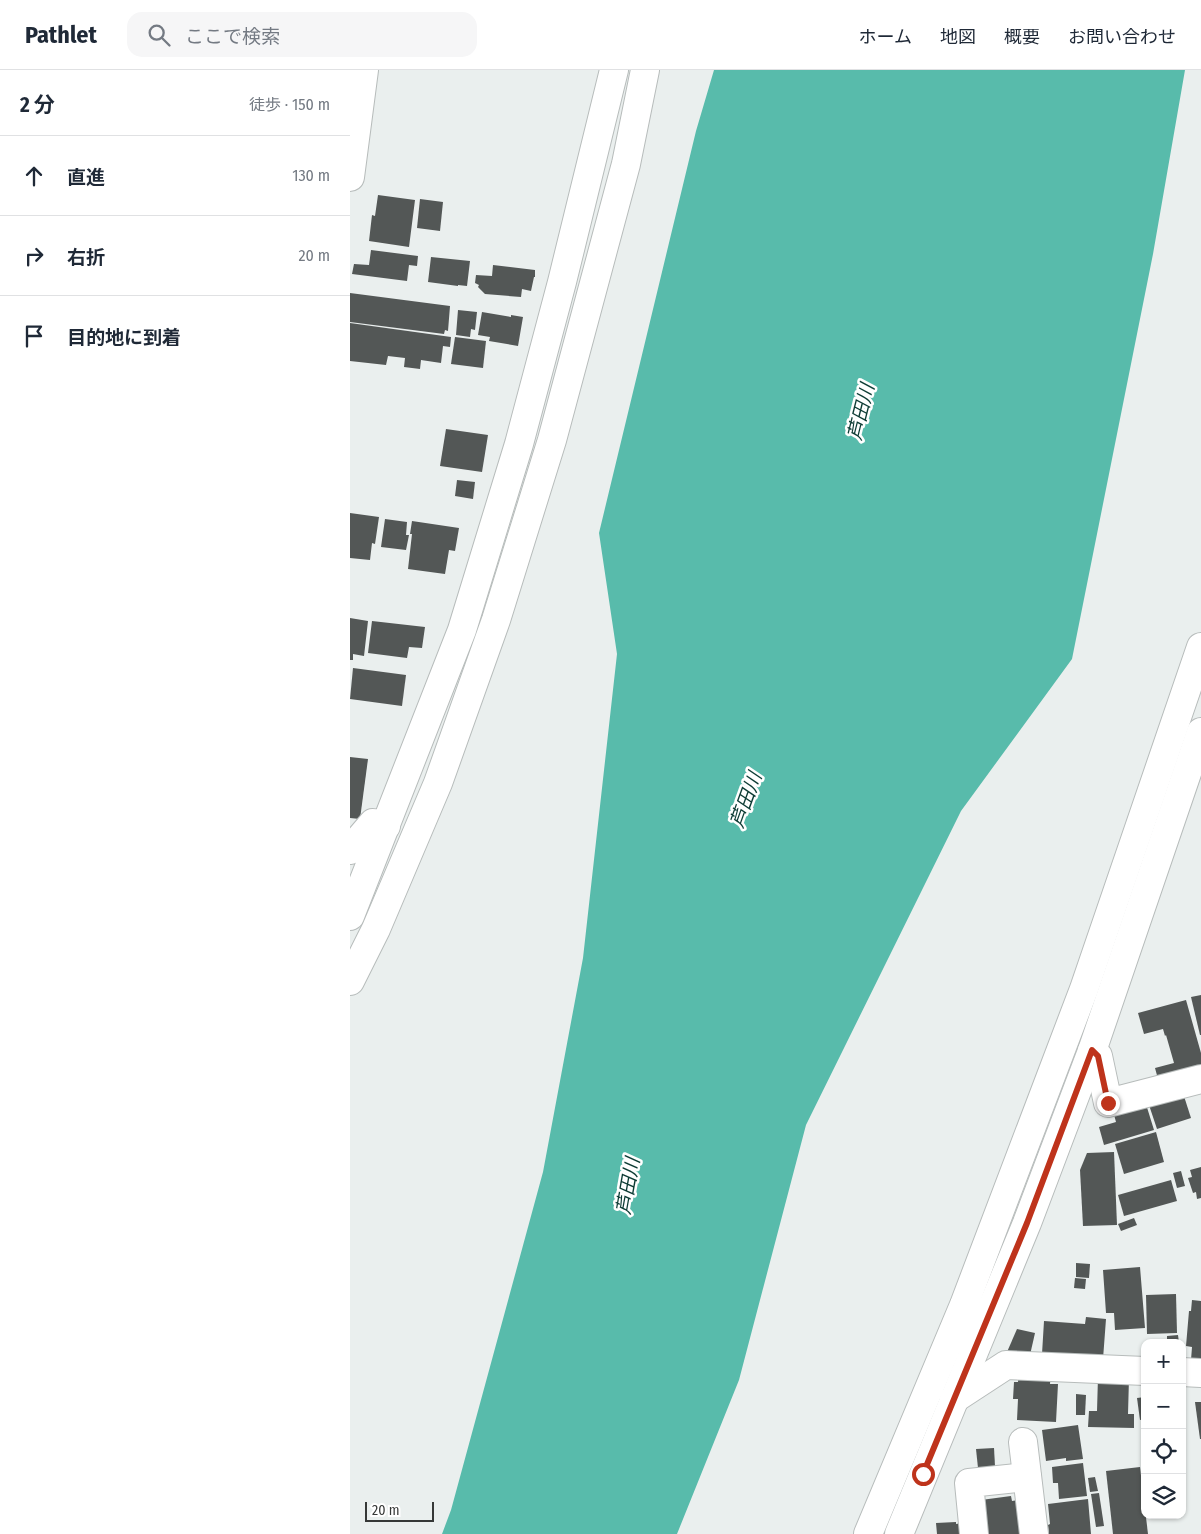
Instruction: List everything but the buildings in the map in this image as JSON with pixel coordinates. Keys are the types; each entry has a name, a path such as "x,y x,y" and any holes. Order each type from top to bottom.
{"street":[{"path":"350,178 364,70"},
{"path":"350,916 462,630 519,444 562,282 614,70"},
{"path":"350,981 376,929 438,782 496,620 552,440 626,164 645,70"},
{"path":"868,1534 964,1306 1081,998 1201,647"},
{"path":"899,1534 1027,1223 1092,1050 1201,732"},
{"path":"350,850 373,823 386,826"},
{"path":"1092,1050 1098,1056 1108,1103 1201,1079"},
{"path":"954,1399 1006,1366 1141,1371"},
{"path":"1186,1372 1201,1373"},
{"path":"1023,1442 1034,1534"},
{"path":"974,1534 969,1483 1027,1477"}],"water":[{"name":"芦田川","path":"714,70 1185,70 1153,254 1072,659 961,811 806,1125 739,1380 677,1534 442,1534 451,1510 543,1172 583,958 617,654 599,533 696,131"}],"route":[{"path":"923,1474 1027,1223 1092,1050 1098,1056 1108,1103"}]}
